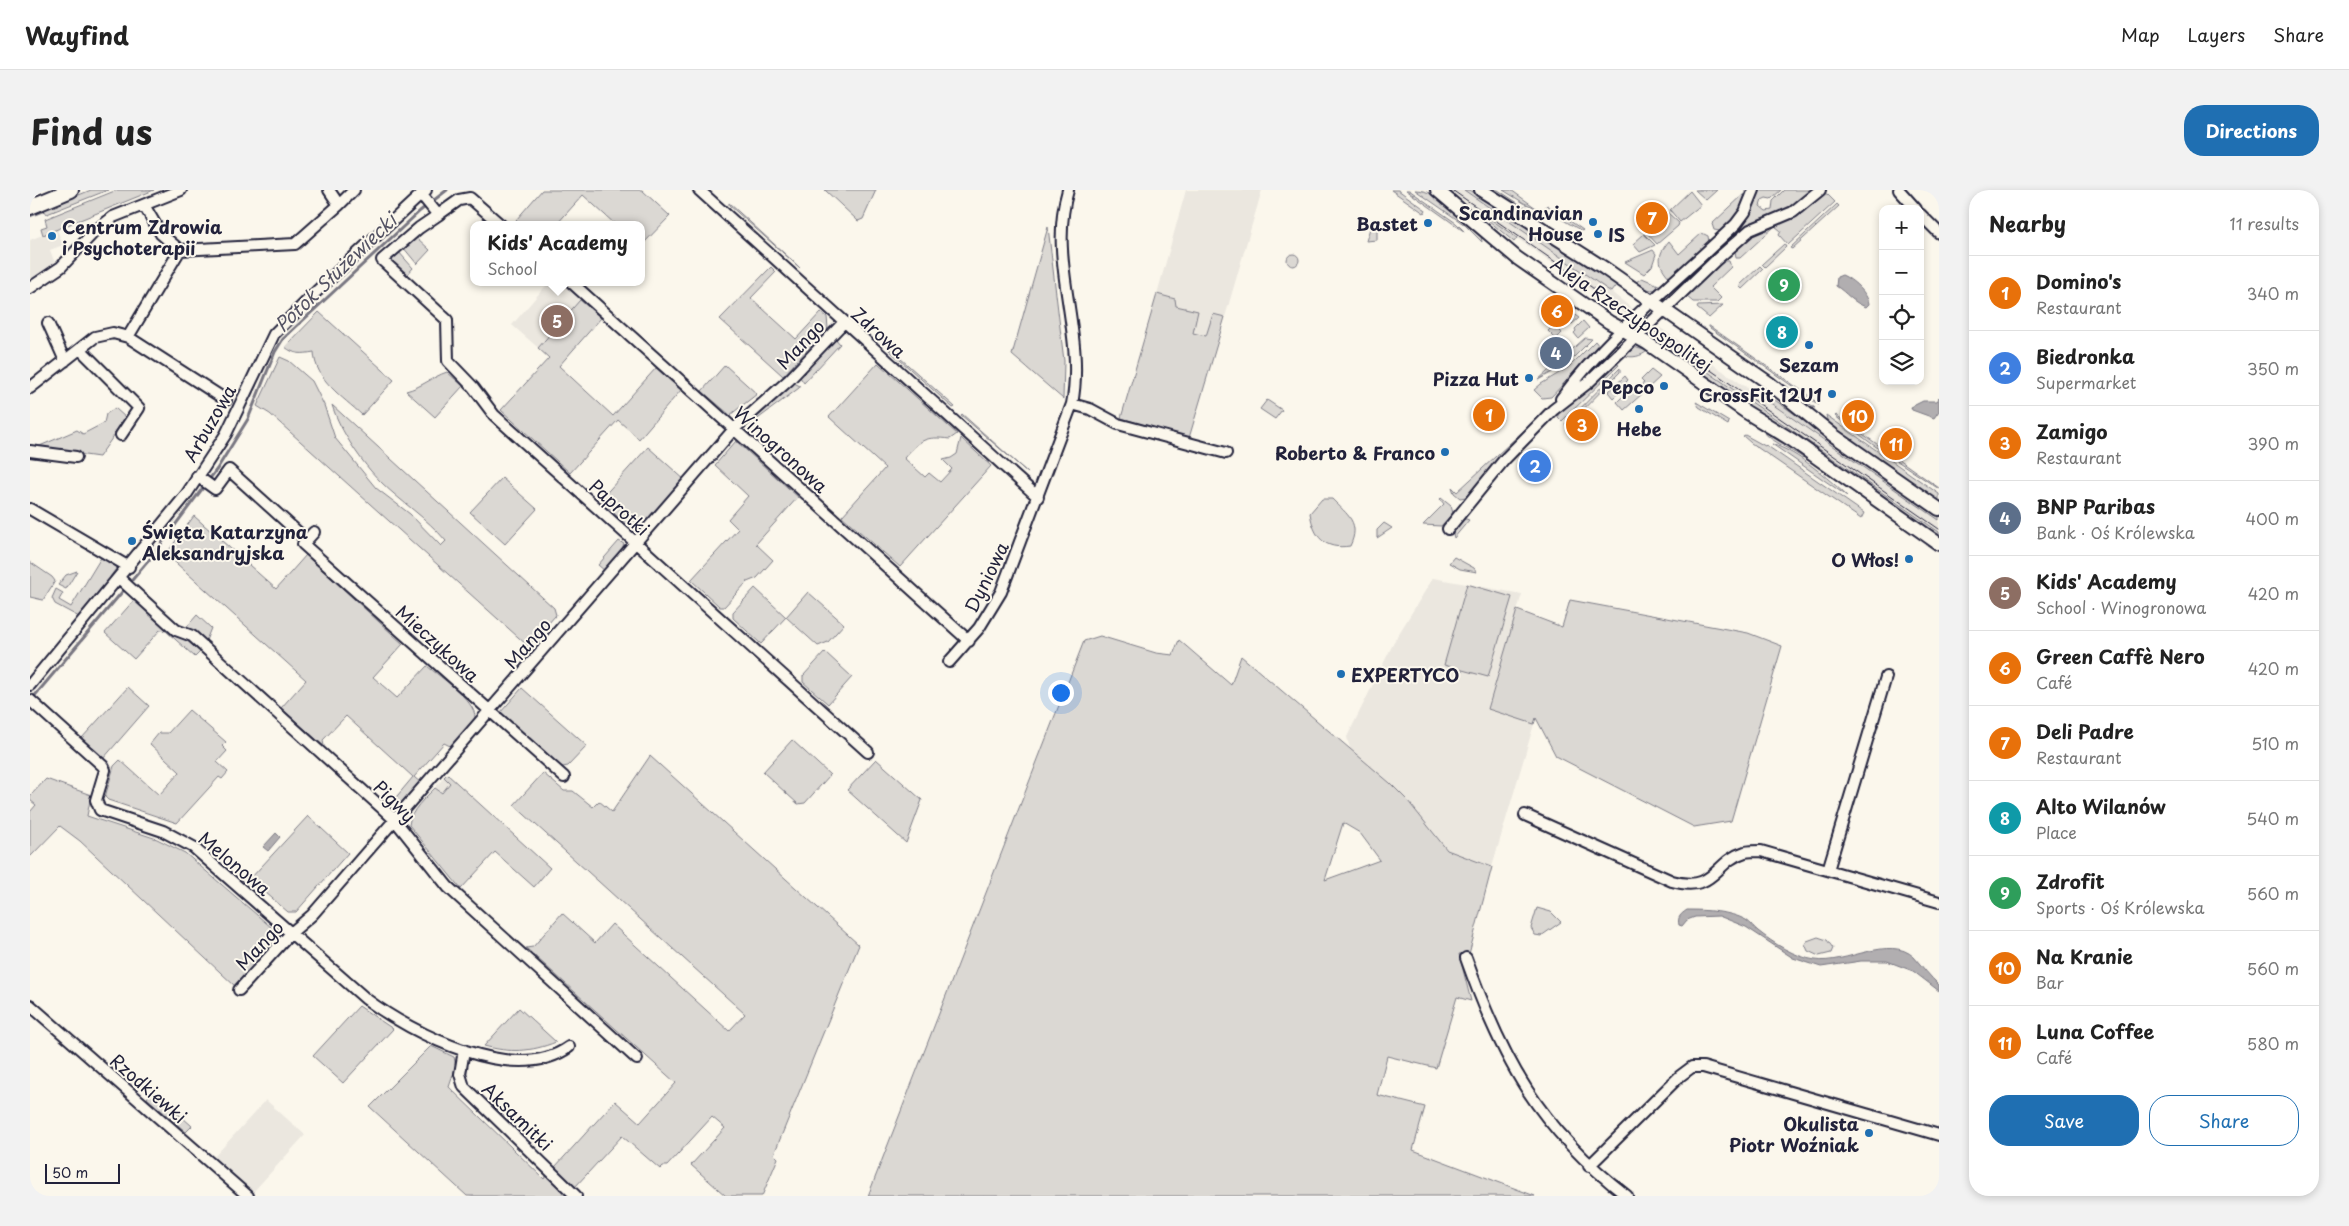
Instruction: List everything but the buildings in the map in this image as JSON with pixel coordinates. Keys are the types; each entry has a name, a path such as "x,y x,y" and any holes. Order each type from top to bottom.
{"main road":[{"path":"30,207 71,190"}],"street":[{"path":"30,288 61,267 106,222 144,204 182,190"},
{"path":"329,190 339,205"},
{"path":"144,204 161,234 180,250 295,244 354,190"},
{"name":"Zdrowa","path":"699,190 1038,497"},
{"name":"Dyniowa","path":"949,662 979,628 1001,592 1072,404 1075,384 1075,361 1060,238 1062,215 1068,190"},
{"name":"Aleja Rzeczypospolitej","path":"1437,190 1517,258 1746,412 1801,446 1939,544"},
{"name":"Aleja Rzeczypospolitej","path":"1481,190 1604,268 1652,301 1769,383 1833,435 1939,509"},
{"path":"1448,529 1504,460 1553,410 1589,382 1652,301 1736,224 1745,212 1754,190"},
{"path":"1629,333 1663,309 1750,230 1793,212 1820,190"},
{"path":"1899,190 1912,205"},
{"path":"424,194 435,212 459,200 470,198 496,221"},
{"name":"Arbuzowa","path":"30,685 120,580 128,567 170,516 203,481 233,421 267,344 274,334 424,194"},
{"name":"Paprotki","path":"435,212 382,260 447,320 448,361 473,387 494,415 868,752"},
{"path":"1924,218 1939,234"},
{"path":"128,337 180,250"},
{"name":"Winogronowa","path":"575,286 969,641"},
{"name":"Mango","path":"239,990 291,933 312,915 734,429 789,380 844,322"},
{"path":"48,323 64,360"},
{"path":"30,388 95,337 113,333 128,337 226,400"},
{"path":"80,349 138,408 121,435"},
{"path":"1072,404 1090,410 1118,424 1226,453"},
{"path":"30,451 76,457"},
{"path":"203,481 215,489 229,470 301,535"},
{"path":"30,510 128,567"},
{"name":"Mieczykowa","path":"314,532 303,544 564,778"},
{"name":"Pigwy","path":"120,580 176,630 192,636 394,819 448,887 638,1059"},
{"path":"1828,870 1886,677"},
{"name":"Melonowa","path":"33,703 103,766 104,770 96,800 100,810 163,831 193,847 366,999 386,1013 464,1050 495,1059 522,1062 550,1058 569,1047"},
{"path":"1525,815 1672,881 1684,884 1701,883 1716,874 1726,863 1745,852 1761,851 1939,902"},
{"path":"1466,958 1486,1013 1511,1066 1528,1093 1590,1166 1627,1196"},
{"name":"Rzodkiewki","path":"30,1005 248,1196"},
{"name":"Aksamitki","path":"464,1050 460,1074 464,1087 576,1196"},
{"path":"1590,1166 1680,1076 1692,1067 1703,1066 1939,1135"}],"shaded area":[{"path":"91,190 108,190 47,214 45,211 30,217 30,215"},
{"path":"117,190 154,190 43,235 41,228 47,226 45,219"},
{"path":"542,190 642,190 670,216 645,242 645,221 612,221 583,195 560,221 516,220"},
{"path":"825,190 876,190 863,219 858,221"},
{"path":"1186,190 1262,190 1225,317 1213,314 1206,336 1192,332 1176,306 1157,294"},
{"path":"1391,190 1398,190 1426,210 1424,213"},
{"path":"1406,190 1409,190 1456,223 1465,232"},
{"path":"1415,190 1424,191 1442,200 1481,236 1482,242 1465,225"},
{"path":"1448,190 1464,190 1610,291 1634,310 1628,315 1618,309"},
{"path":"1464,190 1470,190 1617,284 1611,292"},
{"path":"1490,190 1498,190 1521,205 1541,213 1542,218 1524,212"},
{"path":"1503,190 1511,190 1536,208 1524,203"},
{"path":"1695,190 1717,190 1706,200"},
{"path":"1745,190 1747,190 1737,216 1720,231 1714,230 1712,224 1745,193"},
{"path":"1758,190 1781,190 1771,199 1766,198 1762,200 1760,206 1766,211 1772,210 1773,201 1784,190 1813,190 1800,202 1784,212 1745,226 1679,287 1743,226 1751,212"},
{"path":"1690,191 1701,205 1680,222 1670,210"},
{"path":"1823,194 1827,194 1835,202 1788,245 1779,235 1781,231 1775,226 1740,258 1736,258 1735,250 1753,234 1797,217"},
{"path":"729,203 796,264 800,268 729,205"},
{"path":"1837,204 1839,206 1792,249 1790,248"},
{"path":"1547,205 1583,230 1547,210 1545,208"},
{"path":"1667,212 1679,223 1657,244 1646,232"},
{"path":"1489,218 1517,238 1514,242 1488,220"},
{"path":"1371,225 1377,225 1377,240 1366,241"},
{"path":"1048,227 1064,361 1063,399 1012,355"},
{"path":"57,229 63,245 50,250 56,266 30,284 30,240"},
{"path":"1702,233 1708,236 1709,242 1670,278 1660,260 1665,246 1669,241 1679,254"},
{"path":"1644,234 1655,245 1640,252 1633,244"},
{"path":"416,237 430,250 417,264 403,247"},
{"path":"1784,244 1786,247 1765,267 1762,264"},
{"path":"1653,250 1656,254 1652,266 1644,274 1625,262"},
{"path":"398,251 413,268 406,276 391,263 390,258"},
{"path":"1291,254 1295,254 1299,260 1295,266 1291,266 1287,262 1287,258"},
{"path":"1723,261 1729,261 1731,267 1710,287 1721,298 1717,302 1693,302 1686,296"},
{"path":"1760,266 1763,269 1742,289 1739,286"},
{"path":"771,267 776,272 751,298 796,339 821,312 827,317 828,328 783,376 720,319"},
{"path":"1842,275 1855,283 1866,295 1869,304 1866,307 1857,303 1836,286 1837,277"},
{"path":"1642,278 1661,286 1655,290 1645,288 1636,282"},
{"path":"546,286 554,286 557,289 560,286 566,286 601,318 559,366 512,325"},
{"path":"1157,294 1175,299 1176,306 1198,311 1193,333 1206,336 1213,314 1225,317 1189,438 1121,418"},
{"path":"580,300 601,318 559,366 613,416 656,368 681,390 639,439 618,420 570,473 501,410 549,358 538,348"},
{"path":"1723,305 1709,318 1697,308 1698,306"},
{"path":"1569,311 1579,318 1571,325 1569,323 1566,325 1561,319"},
{"path":"319,312 394,380 362,415 331,387 319,371 314,352 299,353 285,347"},
{"path":"1583,321 1589,328 1578,338 1574,333 1575,329"},
{"path":"1557,322 1563,329 1556,339 1548,331"},
{"path":"1708,325 1812,398 1819,405 1710,328"},
{"path":"1659,327 1939,520 1939,532 1660,338 1655,333"},
{"path":"835,338 840,344 804,383 800,377"},
{"path":"1585,338 1592,339 1567,364 1538,380"},
{"path":"1595,341 1599,346 1551,397 1542,398 1534,390 1569,367"},
{"path":"1634,347 1647,351 1636,356 1624,355"},
{"path":"1672,347 1939,532 1939,536 1811,446 1752,409 1668,351"},
{"path":"890,349 955,407 953,408"},
{"path":"280,357 289,361 312,381 324,405 335,438 376,488 410,514 441,546 446,541 366,466 346,436 332,405 554,608 556,615 528,646 270,414 257,406"},
{"path":"878,363 957,434 950,439 935,438 924,440 904,458 925,477 929,473 940,482 952,469 943,460 957,454 961,438 991,466 900,567 842,516 885,468 829,417"},
{"path":"1616,363 1619,365 1562,421 1558,417 1558,411 1593,385"},
{"path":"725,365 757,394 730,415 702,391"},
{"path":"1620,368 1620,372 1567,426 1565,424"},
{"path":"1651,370 1660,377 1646,390 1641,385 1644,383 1641,380"},
{"path":"447,372 463,386 435,417 406,391"},
{"path":"1625,376 1628,384 1613,398 1608,392"},
{"path":"794,383 800,386 799,388 755,421 751,420"},
{"path":"1785,385 1815,408 1808,406"},
{"path":"1631,388 1634,391 1637,389 1642,394 1624,410 1617,402"},
{"path":"1939,397 1939,411 1934,418 1912,410 1911,407 1923,401 1936,401"},
{"path":"1772,398 1939,516 1939,520 1769,402"},
{"path":"1267,400 1282,410 1275,419 1260,409"},
{"path":"1696,402 1729,422 1728,425 1699,407"},
{"path":"115,408 126,418 99,457 35,448 77,430 83,434 104,423 106,414"},
{"path":"962,414 1028,473 961,415"},
{"path":"1826,415 1939,494 1939,502 1828,424"},
{"path":"1836,415 1939,488 1939,489 1872,444"},
{"path":"1534,421 1499,457 1466,497 1460,498 1454,493 1452,487 1457,492"},
{"path":"1762,429 1804,456 1803,458 1769,437"},
{"path":"1745,435 1766,445 1864,513 1861,519 1751,443 1743,436"},
{"path":"736,441 798,497 756,544 773,560 757,578 747,582 724,607 720,607 691,580 738,529 728,519 748,496 715,465"},
{"path":"1772,444 1802,459 1847,496"},
{"path":"648,447 686,481 656,509 640,531 634,532 600,500"},
{"path":"502,478 537,509 505,544 470,512"},
{"path":"1441,498 1451,506 1453,513 1441,526 1423,525 1444,504"},
{"path":"1322,499 1332,499 1351,520 1354,531 1350,546 1341,547 1327,544 1314,529 1310,513"},
{"path":"194,516 276,589 306,555 403,644 373,677 397,698 427,666 458,691 472,707 475,714 470,728 452,747 444,743 414,777 421,783 399,807 392,802 413,777 346,716 323,740 324,746 281,708 306,680 166,554"},
{"path":"1469,520 1454,538 1453,532 1456,526 1460,521"},
{"path":"1384,523 1392,528 1377,538 1377,530"},
{"path":"619,541 624,544 621,551 605,571 598,565"},
{"path":"102,556 118,566 110,577 112,579 81,618 55,604 52,598 56,589 63,593 59,600 71,607"},
{"path":"1454,557 1474,568 1477,572 1460,569 1449,563"},
{"path":"30,562 55,581 43,600 30,597"},
{"path":"77,571 66,589 58,585 66,575"},
{"path":"1433,578 1522,594 1488,708 1534,724 1492,867 1447,850 1408,801 1350,749 1347,737 1395,640"},
{"path":"1467,584 1512,597 1488,677 1444,665"},
{"path":"755,588 786,617 761,644 733,618 733,612"},
{"path":"808,592 844,624 828,642 818,646 786,617"},
{"path":"135,599 177,637 185,639 200,652 195,657 166,631 160,630 134,659 105,633"},
{"path":"1570,600 1748,633 1782,646 1731,821 1694,827 1556,756 1536,718 1534,724 1488,709 1517,610 1562,627"},
{"path":"197,615 211,628 205,643 184,630"},
{"path":"1100,636 1156,653 1173,655 1179,640 1231,685 1241,656 1390,783 1408,801 1447,850 1492,867 1469,954 1459,954 1471,1001 1457,997 1436,1068 1387,1056 1377,1095 1425,1107 1413,1150 1535,1196 868,1196 1084,641","holes":["1343,823 1360,833 1380,860 1325,880"]},
{"path":"825,652 852,677 828,704 803,682 803,676"},
{"path":"128,687 149,706 103,759 81,739"},
{"path":"522,688 587,746 568,766 557,768 500,713"},
{"path":"189,710 226,742 222,746 227,751 217,762 228,772 222,779 219,777 177,823 108,800 105,797 114,766 120,760 159,795 180,772 150,744 159,733 168,733"},
{"path":"792,740 830,775 805,803 798,804 763,772"},
{"path":"650,756 859,945 774,1154 778,1158 762,1196 726,1196 691,1165 725,1128 712,1117 667,1166 663,1166 660,1169 622,1136 575,1187 555,1167 615,1101 640,1123 676,1083 526,948 533,947 562,913 595,943 612,924 729,1031 745,1014 514,805 543,773 564,791 573,791 593,807 599,801 612,812"},
{"path":"876,759 922,800 906,843 847,790"},
{"path":"447,774 550,868 534,887 495,852 461,889 409,825 415,810 427,796 435,788 442,793 450,783 444,777"},
{"path":"444,777 450,783 442,793 435,788"},
{"path":"46,779 91,795 87,816 157,839 185,853 279,934 280,940 236,987 80,841 60,826 30,857 30,812 36,805 30,800 30,796"},
{"path":"308,816 348,853 296,912 288,912 250,879"},
{"path":"276,833 280,837 268,851 263,847"},
{"path":"1537,908 1551,912 1561,922 1541,936 1535,935 1531,928"},
{"path":"1687,910 1702,910 1740,917 1748,921 1777,945 1800,956 1815,960 1840,958 1880,949 1893,948 1904,951 1914,957 1939,985 1939,991 1913,971 1887,961 1861,961 1821,967 1793,958 1746,927 1719,916 1695,917 1687,920 1682,926 1679,925 1680,916"},
{"path":"1818,937 1827,940 1833,948 1831,953 1819,956 1808,951 1805,944 1807,941"},
{"path":"359,1006 393,1029 343,1083 313,1056"},
{"path":"519,1008 556,1042 529,1050 503,1050 484,1046"},
{"path":"431,1046 454,1057 456,1066 449,1087 544,1179 547,1175 570,1196 467,1196 370,1107"},
{"path":"153,1091 192,1126 186,1132 147,1098"},
{"path":"266,1100 305,1135 253,1192 214,1157"}],"waterway":[{"name":"Potok Służewiecki","path":"32,699 149,560 217,469 248,419 275,352 283,339 420,211 447,190"}],"tram line":[{"path":"1452,190 1939,529"}],"place":[{"name":"Deli Padre","path":"1652,218"},
{"name":"Scandinavian House","path":"1593,222"},
{"name":"Bastet","path":"1428,223"},
{"name":"IS","path":"1598,234"},
{"name":"Centrum Zdrowia i Psychoterapii","path":"52,236"},
{"name":"Zdrofit","path":"1784,285"},
{"name":"Green Caffè Nero","path":"1557,311"},
{"name":"Kids' Academy","path":"557,321"},
{"name":"Alto Wilanów","path":"1782,332"},
{"name":"Sezam","path":"1809,345"},
{"name":"BNP Paribas","path":"1556,353"},
{"name":"Pizza Hut","path":"1529,378"},
{"name":"Pepco","path":"1664,386"},
{"name":"CrossFit 12U1","path":"1832,394"},
{"name":"Hebe","path":"1639,409"},
{"name":"Domino's","path":"1489,415"},
{"name":"Na Kranie","path":"1858,416"},
{"name":"Zamigo","path":"1582,425"},
{"name":"Luna Coffee","path":"1896,444"},
{"name":"Roberto & Franco","path":"1445,452"},
{"name":"Biedronka","path":"1535,466"},
{"name":"Święta Katarzyna Aleksandryjska","path":"132,541"},
{"name":"O Włos!","path":"1909,559"},
{"name":"EXPERTYCO","path":"1341,674"},
{"name":"Okulista Piotr Woźniak","path":"1869,1133"}]}
